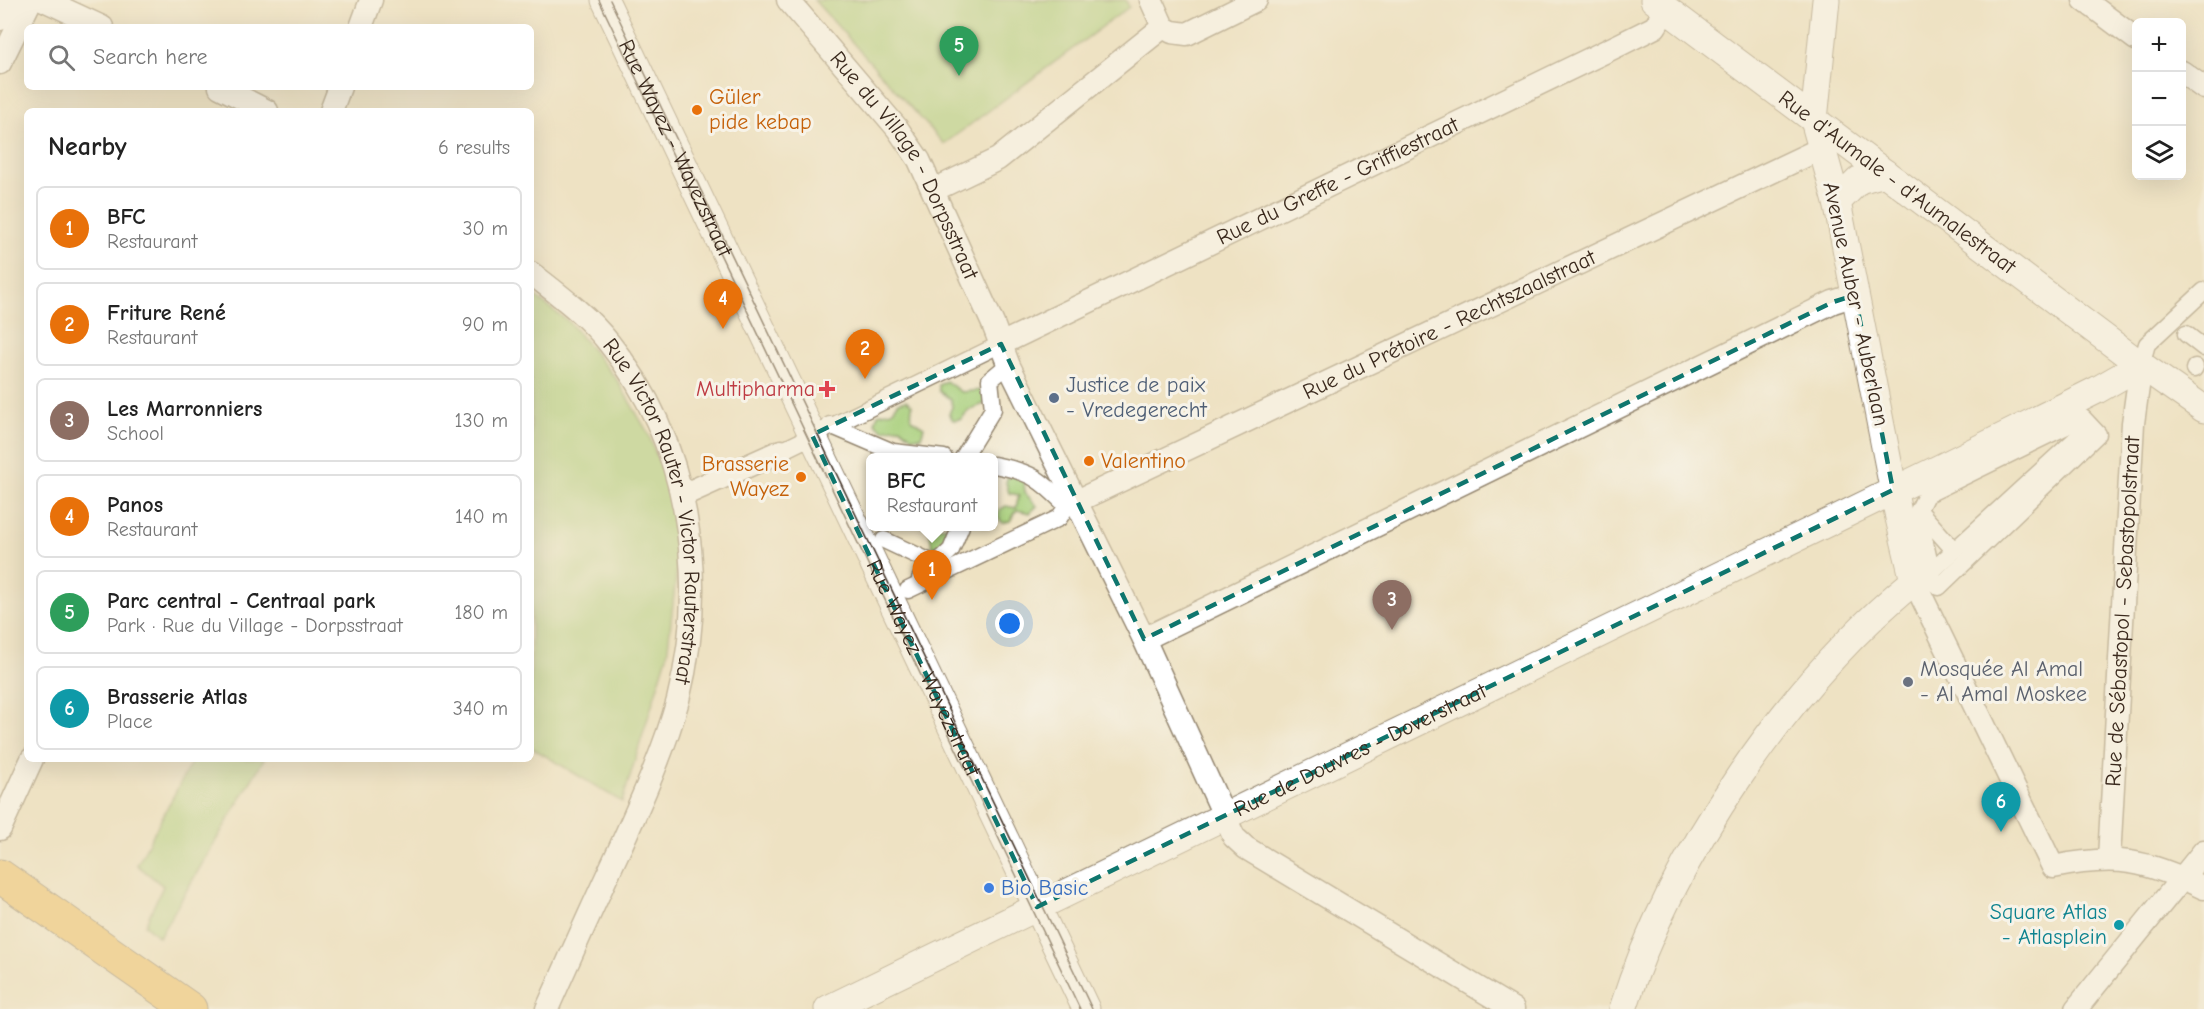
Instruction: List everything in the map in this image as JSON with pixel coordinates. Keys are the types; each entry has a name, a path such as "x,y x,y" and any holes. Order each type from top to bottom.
{"main road":[{"path":"0,876 190,1009"}],"street":[{"path":"0,19 10,0"},
{"path":"0,63 31,0"},
{"path":"44,0 96,24"},
{"path":"362,24 371,0"},
{"name":"Rue Wayez - Wayezstraat","path":"605,0 821,430 866,529"},
{"name":"Rue du Village - Dorpsstraat","path":"788,0 897,128 919,160 1009,366 1144,639 1234,837 1246,848 1513,1009"},
{"path":"1151,0 1163,27 1172,32 1186,34 1256,0"},
{"path":"1814,120 1826,0"},
{"path":"2084,0 2132,36"},
{"name":"Rue d'Aumale - d'Aumalestraat","path":"1660,5 2140,365 2204,409"},
{"name":"Rue du Greffe - Griffiestraat","path":"1001,344 1621,44 1654,27 1660,5"},
{"path":"934,190 998,159 1163,27"},
{"path":"2186,75 2204,88"},
{"path":"226,90 261,108"},
{"path":"332,108 339,90"},
{"name":"Avenue Auber - Auberlaan","path":"1814,120 1837,202 1893,490 1923,576"},
{"name":"Rue du Prétoire - Rechtszaalstraat","path":"1075,502 1822,148"},
{"path":"1837,202 1859,180 1885,173"},
{"name":"Rue Victor Rauter - Victor Rauterstraat","path":"534,276 609,342 639,387 659,429 683,495 689,534 692,609 687,658 677,701 655,769 547,1009"},
{"path":"2140,365 2148,344 2204,291"},
{"path":"1144,639 1833,302 1855,295"},
{"path":"683,495 782,450 1001,344"},
{"name":"Rue de Douvres - Doverstraat","path":"828,1009 2097,390 2140,365"},
{"name":"Rue de Sébastopol - Sebastopolstraat","path":"2109,859 2133,423 2140,365"},
{"path":"966,453 993,409 990,380 1002,369"},
{"path":"1923,576 1939,587 2098,434 2083,418 1926,495 1920,514 1923,576 2053,867 2109,859 2147,864 2204,888"},
{"path":"1623,1009 1656,925 1691,857 1732,788 1778,725 1821,673 1892,599 1954,550 2090,426"},
{"path":"821,430 902,453"},
{"path":"959,531 951,550 908,590 1059,518 1067,506 1052,485 1023,470 998,466"},
{"path":"1920,514 1954,550"},
{"name":"Rue Wayez - Wayezstraat","path":"867,531 1037,907 1086,1009"},
{"path":"884,540 935,564"},
{"path":"0,829 31,762"},
{"path":"2076,1009 2204,851"}],"highlighted area":[{"path":"1855,295 1893,490 1037,907 812,435 1001,344 1144,639 1833,302"}],"green space":[{"path":"814,0 1126,0 1129,7 944,144"},
{"path":"534,296 569,322 617,380 648,433 672,497 678,559 667,656 622,802 534,749"},
{"path":"946,381 961,392 984,390 986,403 969,410 961,419 953,420 949,414 952,407 951,400 939,391 939,385"},
{"path":"906,400 912,405 911,419 924,427 921,437 912,437 900,427 883,430 875,423 878,414 892,411 899,402"},
{"path":"1011,475 1024,481 1025,493 1037,506 1030,513 1017,510 1010,521 1003,523 998,518 999,510 1006,506 1016,508 1019,495 1009,493 1006,483 1007,478"},
{"path":"930,531 950,531 949,541 939,551 932,546"},
{"path":"191,762 262,762 159,937 145,925 163,886 137,865"}],"tram line":[{"path":"599,0 1080,1009"},
{"path":"610,0 1092,1009"}],"place":[{"name":"Parc central - Centraal park","path":"959,76"},
{"name":"Güler pide kebap","path":"697,110"},
{"name":"Panos","path":"723,329"},
{"name":"Friture René","path":"865,379"},
{"name":"Multipharma","path":"827,389"},
{"name":"Justice de paix - Vredegerecht","path":"1054,398"},
{"name":"Valentino","path":"1089,461"},
{"name":"Brasserie Wayez","path":"801,477"},
{"name":"BFC","path":"932,600"},
{"name":"Les Marronniers","path":"1392,630"},
{"name":"Mosquée Al Amal - Al Amal Moskee","path":"1908,682"},
{"name":"Brasserie Atlas","path":"2001,832"},
{"name":"Bio Basic","path":"989,888"},
{"name":"Square Atlas - Atlasplein","path":"2119,925"}]}
